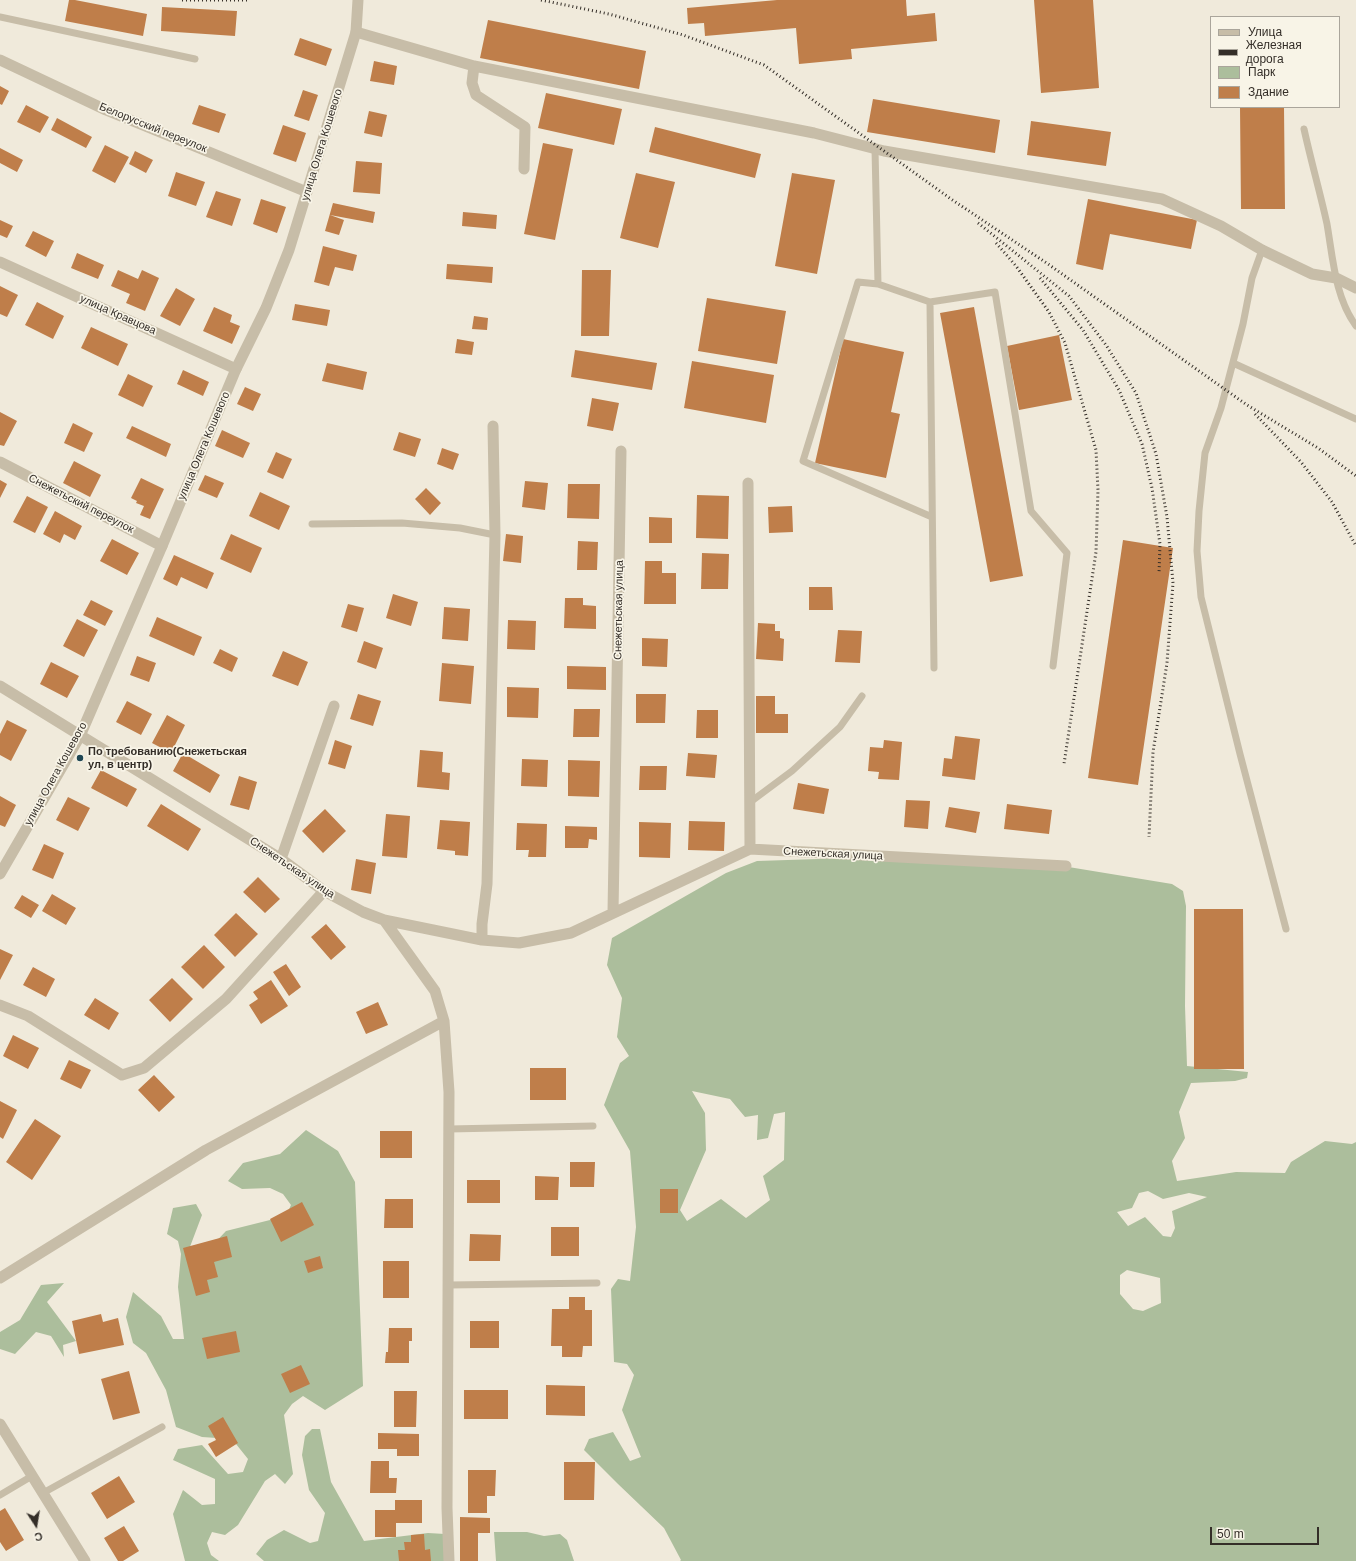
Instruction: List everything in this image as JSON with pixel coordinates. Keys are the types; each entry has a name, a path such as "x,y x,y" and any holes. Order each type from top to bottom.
{"street":[{"name":"улица Олега Кошевого","path":"0,874 80,736 236,369 266,308 290,250 356,32 358,0"},
{"path":"356,32 474,66 814,133 875,149 1162,199 1221,226 1262,250 1312,274 1336,278 1356,288"},
{"name":"Белорусский переулок","path":"0,60 106,110 307,192"},
{"path":"474,66 472,83 476,95 525,127 524,169"},
{"name":"улица Кравцова","path":"0,262 236,369"},
{"path":"482,940 482,924 487,884 495,535 493,426"},
{"name":"Снежетьская улица","path":"613,912 621,451"},
{"name":"Снежетьский переулок","path":"0,462 162,546"},
{"path":"748,483 750,849"},
{"name":"Снежетьская улица","path":"0,686 282,859 324,892 363,912 384,920 482,940 519,943 571,933 750,849 1066,866"},
{"path":"282,859 334,706"},
{"path":"0,1004 28,1016 122,1075 144,1068 226,999 324,892"},
{"path":"384,920 436,991 444,1021 449,1092 447,1500 449,1561"},
{"path":"0,1278 206,1150 444,1021"},
{"path":"0,1424 85,1561"}],"lane":[{"path":"0,17 195,59"},
{"path":"1304,129 1326,223 1336,278 1348,316 1356,326"},
{"path":"875,149 878,284"},
{"path":"1262,250 1252,278 1243,324 1221,408 1205,453 1199,511 1197,551 1201,597 1286,929"},
{"path":"932,517 803,461 858,282 878,284 930,302 995,292 1031,512 1067,553 1053,666"},
{"path":"930,302 934,668"},
{"path":"1233,363 1356,419"},
{"path":"312,524 402,523 460,528 495,535"},
{"path":"749,803 792,771 840,727 862,696"},
{"path":"449,1129 593,1126"},
{"path":"449,1285 597,1283"},
{"path":"43,1493 162,1427"},
{"path":"0,1495 32,1476"}],"green space":[{"path":"940,855 1032,861 1172,884 1183,891 1186,906 1185,1006 1187,1066 1248,1072 1247,1078 1235,1081 1191,1083 1179,1112 1185,1138 1172,1161 1177,1181 1236,1172 1285,1173 1291,1162 1325,1141 1352,1144 1356,1142 1356,1561 680,1561 681,1560 664,1528 584,1450 589,1439 613,1432 630,1461 641,1457 622,1410 634,1375 627,1364 614,1362 611,1289 618,1279 630,1281 636,1227 630,1151 604,1105 620,1063 629,1056 617,1037 622,998 607,965 612,938 726,873 757,861","holes":["692,1091 730,1099 745,1117 758,1115 757,1140 768,1138 774,1114 785,1112 784,1160 763,1176 770,1200 746,1218 721,1199 687,1221 680,1210 706,1150 705,1113","1148,1191 1163,1199 1189,1193 1207,1197 1172,1211 1175,1228 1171,1237 1163,1236 1145,1217 1128,1226 1117,1212 1132,1208 1139,1193","1127,1270 1160,1278 1161,1303 1143,1311 1133,1309 1120,1294 1120,1275"]},
{"path":"306,1130 338,1151 355,1182 363,1386 325,1410 303,1396 292,1404 284,1415 293,1474 285,1484 275,1474 265,1481 238,1525 225,1535 212,1532 207,1543 211,1555 219,1561 185,1561 173,1514 183,1490 202,1505 215,1504 215,1479 173,1460 178,1449 202,1445 228,1474 243,1472 248,1459 232,1439 202,1437 176,1427 166,1390 146,1353 133,1343 126,1317 133,1292 161,1316 173,1339 184,1339 178,1287 181,1254 178,1241 167,1234 173,1208 196,1204 202,1215 188,1252 207,1251 226,1231 286,1216 291,1205 283,1194 270,1188 242,1189 228,1181 243,1163 280,1154"},
{"path":"64,1283 47,1302 76,1341 63,1345 64,1357 51,1336 36,1332 15,1354 0,1349 0,1332 20,1320 41,1285"},
{"path":"312,1429 320,1429 331,1482 364,1541 428,1533 445,1534 452,1561 264,1561 256,1554 267,1540 284,1530 310,1543 318,1541 325,1513 309,1490 302,1455 305,1436"},
{"path":"494,1532 527,1532 544,1536 560,1534 567,1540 574,1561 496,1561"}],"building":[{"path":"69,0 147,14 143,36 65,21"},
{"path":"777,0 906,0 907,16 935,13 937,41 851,49 852,59 799,64 796,28 705,36 704,23 688,24 687,8"},
{"path":"1034,0 1093,0 1099,88 1041,93"},
{"path":"162,7 237,11 235,36 161,31"},
{"path":"488,20 646,51 639,89 480,58"},
{"path":"300,38 332,49 326,66 294,55"},
{"path":"374,61 397,66 394,85 370,81"},
{"path":"0,86 9,91 2,105 0,104"},
{"path":"303,90 318,95 309,121 294,116"},
{"path":"546,93 622,109 614,145 538,128"},
{"path":"873,99 1000,120 995,153 867,132"},
{"path":"26,105 49,117 40,133 17,122"},
{"path":"199,105 226,114 219,133 192,124"},
{"path":"1240,108 1284,108 1285,209 1241,209"},
{"path":"369,111 387,115 382,137 364,133"},
{"path":"57,118 92,137 86,148 51,130"},
{"path":"1031,121 1111,132 1106,166 1027,155"},
{"path":"283,125 306,133 296,162 273,154"},
{"path":"655,127 761,154 755,178 649,152"},
{"path":"543,143 573,149 555,240 524,234"},
{"path":"105,145 129,157 115,183 92,171"},
{"path":"0,148 23,160 17,172 0,163"},
{"path":"135,151 153,160 146,173 129,164"},
{"path":"356,161 382,163 380,194 353,192"},
{"path":"176,172 205,182 196,206 168,196"},
{"path":"636,173 675,182 658,248 620,238"},
{"path":"792,173 835,180 817,274 775,266"},
{"path":"216,191 241,199 232,226 206,217"},
{"path":"261,199 286,207 277,233 253,224"},
{"path":"1088,199 1197,220 1191,249 1110,234 1103,270 1076,264"},
{"path":"333,203 375,212 373,223 330,215 344,220 339,235 325,231"},
{"path":"463,212 497,215 496,229 462,226"},
{"path":"0,220 13,226 7,238 0,235"},
{"path":"33,231 54,241 46,257 25,246"},
{"path":"323,246 357,255 353,271 335,267 329,286 314,282"},
{"path":"77,253 104,265 98,279 71,268"},
{"path":"447,264 493,267 492,283 446,279"},
{"path":"118,270 138,279 142,270 159,278 145,311 126,303 130,294 111,286"},
{"path":"582,270 611,270 609,336 581,336"},
{"path":"0,286 18,295 7,317 0,314"},
{"path":"176,288 195,299 180,326 160,316"},
{"path":"707,298 786,311 777,364 698,351"},
{"path":"37,302 64,316 53,339 25,325"},
{"path":"295,304 330,310 327,326 292,320"},
{"path":"214,307 232,315 230,322 240,326 232,344 203,331"},
{"path":"974,307 1023,576 990,582 940,313"},
{"path":"474,316 488,318 487,330 472,329"},
{"path":"91,327 128,344 118,366 81,348"},
{"path":"1059,335 1072,400 1019,410 1007,346"},
{"path":"457,339 474,342 472,355 455,353"},
{"path":"843,339 904,352 891,412 900,414 886,478 815,463"},
{"path":"575,350 657,363 652,390 571,377"},
{"path":"692,361 774,375 766,423 684,408"},
{"path":"327,363 367,372 363,390 322,381"},
{"path":"183,370 209,382 203,396 177,384"},
{"path":"128,374 153,386 143,407 118,395"},
{"path":"245,387 261,394 253,411 237,404"},
{"path":"592,398 619,403 613,431 587,426"},
{"path":"0,412 17,421 4,446 0,445"},
{"path":"73,423 93,433 84,452 64,443"},
{"path":"132,426 171,444 166,457 126,438"},
{"path":"222,430 250,443 243,458 215,446"},
{"path":"399,432 421,439 415,457 393,450"},
{"path":"442,448 459,454 453,470 437,464"},
{"path":"276,452 292,459 283,479 267,472"},
{"path":"74,461 101,475 90,497 63,483"},
{"path":"205,475 224,483 217,498 198,490"},
{"path":"141,478 164,489 150,519 140,515 144,506 136,503 137,501 131,498"},
{"path":"0,480 7,484 0,498"},
{"path":"525,481 548,483 545,510 522,507"},
{"path":"568,484 600,484 599,519 567,518"},
{"path":"426,488 441,503 430,515 415,499"},
{"path":"260,492 290,506 279,530 249,516"},
{"path":"697,495 729,496 728,539 696,538"},
{"path":"27,496 48,507 35,533 13,522"},
{"path":"792,506 793,532 769,533 768,507"},
{"path":"55,511 82,526 75,540 64,534 60,543 43,534"},
{"path":"649,517 672,518 672,543 649,543"},
{"path":"231,534 262,548 251,573 220,559"},
{"path":"506,534 523,536 521,563 503,561"},
{"path":"112,539 139,553 127,575 100,561"},
{"path":"1123,540 1173,548 1138,785 1088,778"},
{"path":"578,541 598,542 597,570 577,570"},
{"path":"702,553 729,554 728,589 701,589"},
{"path":"174,555 214,573 207,589 181,577 177,586 163,579"},
{"path":"645,561 662,561 662,573 676,573 676,604 644,604"},
{"path":"809,587 832,587 833,610 809,610"},
{"path":"393,594 418,602 411,626 386,618"},
{"path":"565,598 583,598 583,605 596,606 596,629 564,628"},
{"path":"91,600 113,611 105,626 83,615"},
{"path":"348,604 364,608 357,632 341,627"},
{"path":"444,607 470,609 468,641 442,639"},
{"path":"157,617 202,637 194,656 149,636"},
{"path":"77,619 98,630 84,657 63,646"},
{"path":"508,620 536,621 535,650 507,649"},
{"path":"758,623 775,624 775,631 780,631 780,638 784,639 783,661 756,659"},
{"path":"838,630 862,631 860,663 835,662"},
{"path":"642,638 668,639 667,667 642,666"},
{"path":"364,641 383,648 376,669 357,662"},
{"path":"220,649 238,658 232,672 213,663"},
{"path":"283,651 308,662 298,686 272,676"},
{"path":"137,656 156,663 149,682 130,675"},
{"path":"51,662 79,676 67,698 40,684"},
{"path":"442,663 474,666 471,704 439,701"},
{"path":"567,666 606,667 606,690 567,689"},
{"path":"507,687 539,688 538,718 507,717"},
{"path":"358,694 381,701 373,726 350,719"},
{"path":"636,694 666,694 665,723 636,723"},
{"path":"756,696 775,696 775,714 788,714 788,733 756,733"},
{"path":"127,701 152,714 141,735 116,722"},
{"path":"574,709 600,709 599,737 573,737"},
{"path":"697,710 718,710 718,738 696,738"},
{"path":"167,715 185,725 171,753 152,743"},
{"path":"7,720 27,730 11,761 0,755 0,734"},
{"path":"955,736 980,739 975,780 942,776 944,758 952,759"},
{"path":"335,740 352,746 345,769 328,764"},
{"path":"884,740 902,742 899,780 878,779 879,772 868,771 870,747 883,748"},
{"path":"420,750 443,752 442,772 450,773 449,790 417,787"},
{"path":"183,753 220,775 210,793 173,771"},
{"path":"688,753 717,755 715,778 686,776"},
{"path":"522,759 548,760 547,787 521,786"},
{"path":"568,760 600,761 599,797 568,796"},
{"path":"640,766 667,766 666,790 639,790"},
{"path":"101,770 137,789 127,807 91,788"},
{"path":"239,776 257,782 249,810 230,805"},
{"path":"798,783 829,789 824,814 793,809"},
{"path":"0,796 16,805 5,827 0,825"},
{"path":"68,797 90,808 78,831 56,820"},
{"path":"906,800 930,801 928,829 904,827"},
{"path":"161,804 201,829 188,851 147,826"},
{"path":"1007,804 1052,810 1049,834 1004,829"},
{"path":"949,807 980,812 976,833 945,827"},
{"path":"325,809 346,831 323,853 302,831"},
{"path":"386,814 410,816 407,858 382,856"},
{"path":"440,820 470,822 468,856 455,855 455,851 437,849"},
{"path":"689,821 725,822 724,851 688,850"},
{"path":"639,822 671,823 670,858 639,857"},
{"path":"517,823 547,824 546,857 528,857 529,850 516,850"},
{"path":"565,826 597,827 597,840 589,839 588,848 565,848"},
{"path":"44,844 64,853 53,879 32,870"},
{"path":"356,859 376,863 371,894 351,890"},
{"path":"258,877 280,899 265,913 243,892"},
{"path":"52,894 76,908 66,925 42,911"},
{"path":"22,895 39,905 31,918 14,908"},
{"path":"1194,909 1243,909 1244,1069 1194,1069"},
{"path":"236,913 258,934 235,957 214,935"},
{"path":"326,924 346,947 331,960 311,937"},
{"path":"204,945 225,967 203,989 181,967"},
{"path":"0,949 13,955 0,980"},
{"path":"286,964 301,987 289,996 273,972"},
{"path":"33,967 55,979 46,997 23,985"},
{"path":"172,978 193,999 170,1022 149,1000"},
{"path":"271,980 288,1006 261,1024 249,1005 258,999 253,992"},
{"path":"95,998 119,1013 109,1030 84,1015"},
{"path":"378,1002 388,1025 366,1034 356,1012"},
{"path":"13,1035 39,1048 28,1069 3,1056"},
{"path":"69,1060 91,1070 81,1089 60,1079"},
{"path":"530,1068 566,1068 566,1100 530,1100"},
{"path":"154,1075 175,1097 159,1112 138,1090"},
{"path":"0,1101 17,1110 3,1139 0,1137"},
{"path":"35,1119 61,1136 32,1180 6,1162"},
{"path":"380,1131 412,1131 412,1158 380,1158"},
{"path":"570,1162 595,1162 594,1187 570,1187"},
{"path":"535,1176 559,1177 558,1200 535,1200"},
{"path":"467,1180 500,1180 500,1203 467,1203"},
{"path":"660,1189 678,1189 678,1213 660,1213"},
{"path":"385,1199 413,1199 413,1228 384,1228"},
{"path":"302,1202 314,1225 281,1242 270,1219"},
{"path":"551,1227 579,1227 579,1256 551,1256"},
{"path":"470,1234 501,1235 500,1261 469,1261"},
{"path":"227,1236 232,1257 214,1262 218,1277 207,1280 210,1292 196,1296 183,1248"},
{"path":"320,1256 323,1268 308,1273 304,1261"},
{"path":"383,1261 409,1261 409,1298 383,1298"},
{"path":"569,1297 585,1297 585,1310 592,1310 592,1346 583,1346 582,1357 562,1357 562,1346 551,1346 552,1309 569,1309"},
{"path":"101,1314 103,1322 118,1318 124,1345 79,1354 72,1321"},
{"path":"470,1321 499,1321 499,1348 470,1348"},
{"path":"389,1328 412,1328 412,1341 409,1341 409,1363 385,1363 386,1352 388,1352"},
{"path":"236,1331 240,1352 207,1359 202,1338"},
{"path":"301,1365 310,1384 290,1393 281,1374"},
{"path":"129,1371 140,1413 113,1420 101,1379"},
{"path":"546,1385 585,1386 585,1416 546,1415"},
{"path":"464,1390 508,1390 508,1419 464,1419"},
{"path":"394,1391 417,1391 416,1427 394,1427"},
{"path":"223,1417 238,1443 216,1457 208,1444 216,1440 208,1426"},
{"path":"378,1433 419,1434 419,1456 397,1456 397,1449 378,1449"},
{"path":"371,1461 389,1461 389,1478 397,1478 396,1493 370,1493"},
{"path":"564,1462 595,1462 594,1500 564,1500"},
{"path":"468,1470 496,1470 495,1496 487,1496 487,1513 468,1513"},
{"path":"119,1476 135,1502 107,1519 91,1493"},
{"path":"395,1500 422,1500 422,1523 396,1523 396,1537 375,1537 375,1510 395,1510"},
{"path":"5,1508 24,1540 6,1551 0,1542 0,1511"},
{"path":"460,1517 490,1518 490,1533 478,1533 478,1561 460,1561"},
{"path":"124,1526 139,1551 123,1561 118,1561 104,1538"},
{"path":"424,1534 425,1550 430,1549 431,1561 399,1561 398,1550 405,1550 404,1542 411,1542 411,1535"}],"railway":[{"path":"182,0 247,0"},
{"path":"541,0 609,14 683,35 764,65 951,199 1048,264 1247,405 1318,448 1356,476"},
{"path":"978,223 1069,296 1106,345 1136,393 1156,454 1167,517 1173,583 1167,663 1153,752 1149,837"},
{"path":"996,243 1016,266 1049,312 1065,343 1096,450 1098,490 1096,552 1064,764"},
{"path":"1040,278 1083,330 1119,390 1142,444 1152,488 1160,544 1159,574"},
{"path":"1255,414 1301,462 1332,502 1356,546"}],"place":[{"name":"По требованию(Снежетьская ул, в центр)","path":"80,758"}]}
